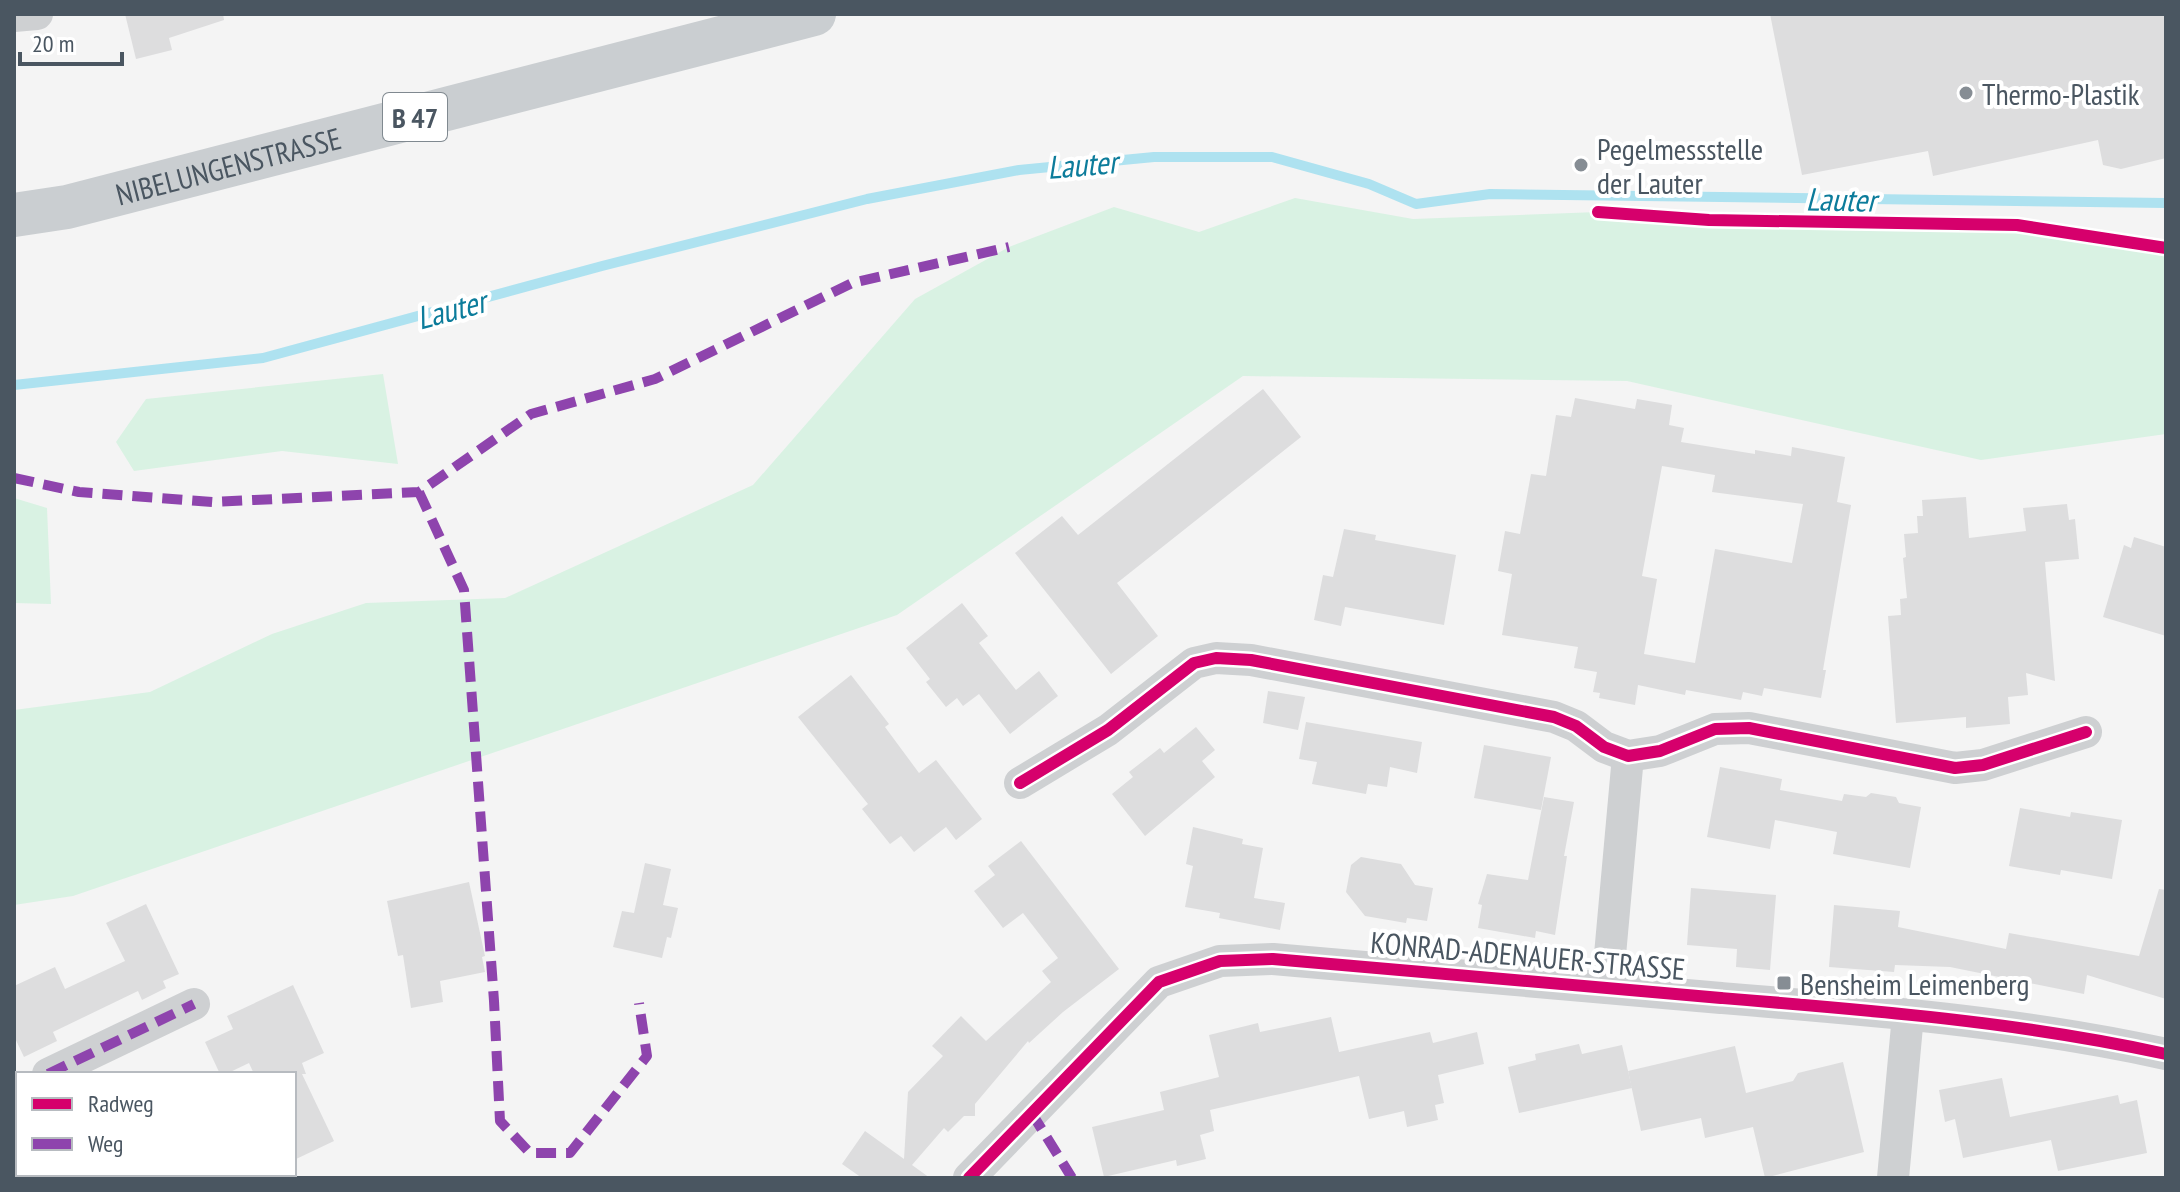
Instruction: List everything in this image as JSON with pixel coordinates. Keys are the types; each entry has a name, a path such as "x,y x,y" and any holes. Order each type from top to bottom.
{"main road":[{"name":"NIBELUNGENSTRASSE","path":"14,215 82,204 814,14"}],"street":[{"path":"14,16 37,14"},
{"path":"1020,783 1108,730 1194,663 1216,658 1251,660 1554,717 1576,726 1604,747 1628,756 1660,751 1715,729 1730,727 1749,728 1955,768 1983,765 2086,732"},
{"path":"1607,988 1628,756"},
{"name":"KONRAD-ADENAUER-STRASSE","path":"969,1178 1159,982 1220,961 1273,959 1908,1015 2016,1027 2166,1054"},
{"path":"52,1072 194,1004"},
{"path":"1893,1178 1908,1015"}],"green space":[{"path":"1295,198 1413,219 1598,212 1709,220 2017,225 2166,248 2166,434 1981,460 1627,381 1243,376 897,615 73,896 14,905 14,710 150,692 272,634 366,603 505,598 753,485 915,299 1009,247 1114,207 1199,232"},
{"path":"383,374 398,464 282,451 134,471 116,442 146,399"},
{"path":"14,498 47,508 51,604 14,603"}],"building":[{"path":"125,14 223,14 224,20 169,38 172,50 136,59"},
{"name":"Thermo-Plastik","path":"1770,14 2166,14 2166,158 2121,169 2103,165 2098,140 1933,176 1928,151 1802,175"},
{"path":"1263,389 1301,437 1117,583 1158,636 1111,674 1015,553 1062,516 1078,535"},
{"path":"1575,398 1635,409 1637,399 1672,405 1669,425 1684,428 1681,442 1755,454 1755,450 1791,456 1792,447 1845,457 1837,502 1851,505 1821,698 1764,688 1762,696 1743,692 1741,700 1686,690 1685,695 1638,685 1635,705 1599,698 1600,693 1593,692 1597,672 1574,668 1578,647 1502,635 1512,574 1498,571 1505,531 1520,534 1531,474 1546,476 1556,415 1571,417","holes":["1662,466 1715,475 1712,492 1803,504 1792,563 1715,549 1695,663 1644,654 1657,579 1642,576"]},
{"path":"1966,497 1969,538 2026,531 2023,508 2067,504 2069,520 2075,519 2079,559 2045,562 2055,681 2026,673 2028,695 2008,697 2010,724 1966,728 1966,717 1896,723 1888,616 1901,615 1900,599 1907,598 1904,534 1918,533 1917,516 1923,516 1922,500"},
{"path":"1344,529 1376,535 1375,540 1456,555 1444,625 1345,607 1341,626 1314,620 1323,575 1333,577"},
{"path":"2134,537 2166,547 2166,636 2103,617 2124,545 2131,548"},
{"path":"962,603 988,636 979,643 1016,690 1039,671 1058,696 1010,734 979,694 963,706 957,698 946,707 926,682 930,679 906,648"},
{"path":"851,675 889,724 885,727 919,773 936,760 982,819 956,840 946,827 914,852 901,836 890,844 862,809 868,804 798,717"},
{"path":"1268,691 1305,697 1298,730 1263,723"},
{"path":"1306,722 1422,742 1417,773 1390,767 1387,787 1368,784 1366,794 1312,784 1317,762 1299,759"},
{"path":"1196,727 1215,750 1202,761 1215,777 1145,836 1112,794 1133,777 1129,772 1160,748 1164,753"},
{"path":"1484,745 1551,757 1541,810 1474,798"},
{"path":"1720,767 1782,779 1780,790 1842,801 1844,794 1866,797 1871,793 1896,797 1899,803 1921,807 1910,868 1833,854 1837,832 1775,820 1770,849 1707,837"},
{"path":"1544,797 1574,802 1555,935 1536,931 1535,938 1478,928 1482,905 1478,904 1487,874 1528,880"},
{"path":"2020,808 2070,817 2071,812 2122,820 2112,879 2061,870 2060,875 2009,866"},
{"path":"1193,827 1243,839 1242,844 1263,848 1254,898 1285,903 1280,930 1219,918 1220,913 1185,907 1193,866 1186,864"},
{"path":"1021,841 1119,969 1028,1041 975,1104 975,1116 964,1116 948,1132 944,1128 912,1165 930,1178 862,1178 842,1164 865,1131 904,1159 908,1092 943,1056 932,1046 961,1016 986,1041 1051,982 1042,971 1058,958 1023,913 1003,928 974,891 995,875 988,866"},
{"path":"1361,857 1401,864 1415,885 1433,888 1427,921 1407,918 1406,923 1365,916 1346,892 1351,865"},
{"path":"645,863 671,869 663,905 678,908 671,938 667,937 662,958 613,947 622,911 634,913"},
{"path":"469,882 485,956 482,957 485,972 440,981 443,1002 411,1008 403,955 398,956 387,901"},
{"path":"1691,888 1776,895 1770,970 1736,967 1737,949 1687,945"},
{"path":"2159,889 2166,890 2166,999 2087,975 2084,994 1950,967 1895,965 1894,972 1829,967 1834,905 1900,911 1898,927 2006,949 2009,933 2139,956"},
{"path":"146,904 179,974 163,981 166,988 142,1000 138,991 53,1032 57,1041 24,1057 14,1036 14,986 55,967 65,989 125,961 106,923"},
{"path":"293,985 324,1053 302,1063 306,1074 302,1074 334,1141 296,1159 296,1072 253,1072 249,1063 230,1072 219,1072 205,1042 233,1029 227,1016"},
{"path":"1331,1017 1339,1052 1430,1032 1433,1043 1477,1032 1484,1064 1438,1075 1444,1103 1435,1105 1438,1120 1407,1127 1404,1111 1369,1119 1359,1076 1210,1110 1214,1131 1200,1135 1206,1159 1177,1166 1176,1160 1104,1177 1092,1127 1164,1110 1160,1092 1219,1077 1209,1035 1258,1023 1260,1032"},
{"path":"1579,1044 1582,1054 1622,1045 1632,1088 1519,1113 1508,1067 1536,1060 1535,1054"},
{"path":"1735,1046 1746,1093 1793,1081 1798,1073 1843,1062 1864,1152 1765,1178 1753,1127 1705,1138 1701,1118 1641,1131 1628,1071"},
{"path":"2002,1078 2010,1117 2118,1095 2120,1104 2137,1100 2147,1153 2058,1171 2051,1140 1963,1158 1955,1119 1945,1122 1939,1090"}],"waterway":[{"name":"Lauter","path":"14,385 263,358 602,266 867,199 1019,170 1154,157 1272,157 1369,184 1416,204 1490,194 2166,203"}],"marked path":[{"path":"14,478 79,492 213,502 419,492 531,414 655,379 852,283 1009,247"},
{"path":"419,492 464,590 500,1121 530,1153 570,1153 647,1056 639,1003"},
{"path":"52,1072 194,1004"},
{"path":"14,1110 16,1114"},
{"path":"1031,1112 1072,1178"}],"cycle path":[{"path":"1598,212 1709,220 2017,225 2166,248"},
{"path":"1020,783 1108,730 1194,663 1216,658 1251,660 1554,717 1576,726 1604,747 1628,756 1660,751 1715,729 1749,728 1955,768 1983,765 2086,732"},
{"path":"969,1178 1159,982 1220,961 1273,959 1889,1013 2056,1033 2166,1054"}],"place":[{"name":"Thermo-Plastik","path":"1966,93"},
{"name":"Pegelmessstelle der Lauter","path":"1581,165"},
{"name":"Bensheim Leimenberg","path":"1784,983"}]}
